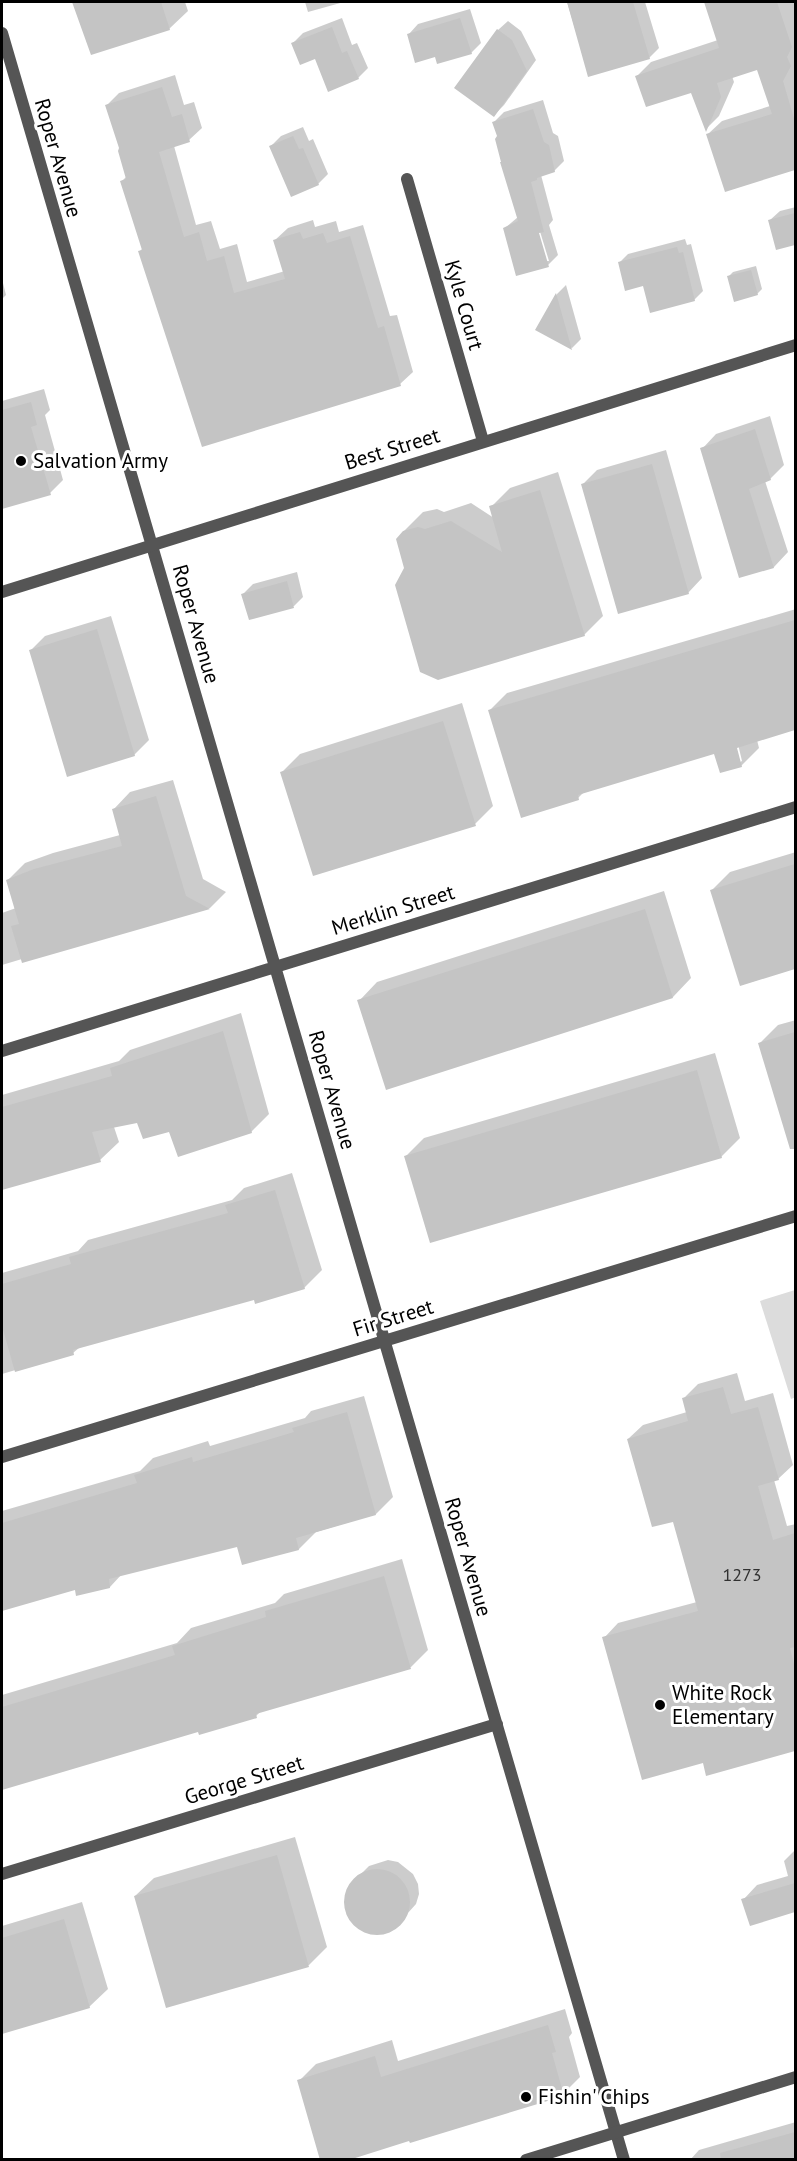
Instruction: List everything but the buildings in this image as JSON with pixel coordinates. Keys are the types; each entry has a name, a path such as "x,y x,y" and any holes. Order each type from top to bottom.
{"street":[{"name":"Roper Avenue","path":"2,33 624,2160"},
{"name":"Kyle Court","path":"407,179 483,441"},
{"name":"Best Street","path":"2,592 795,345"},
{"name":"Merklin Street","path":"2,1051 795,807"},
{"name":"Fir Street","path":"2,1457 795,1216"},
{"name":"George Street","path":"2,1874 497,1724"},
{"path":"526,2160 795,2077"}],"shaded area":[{"path":"795,1290 796,1397 791,1399 760,1301"}],"place":[{"name":"Salvation Army","path":"21,461"},
{"name":"White Rock Elementary","path":"660,1705"},
{"name":"Fishin' Chips","path":"526,2097"}]}
